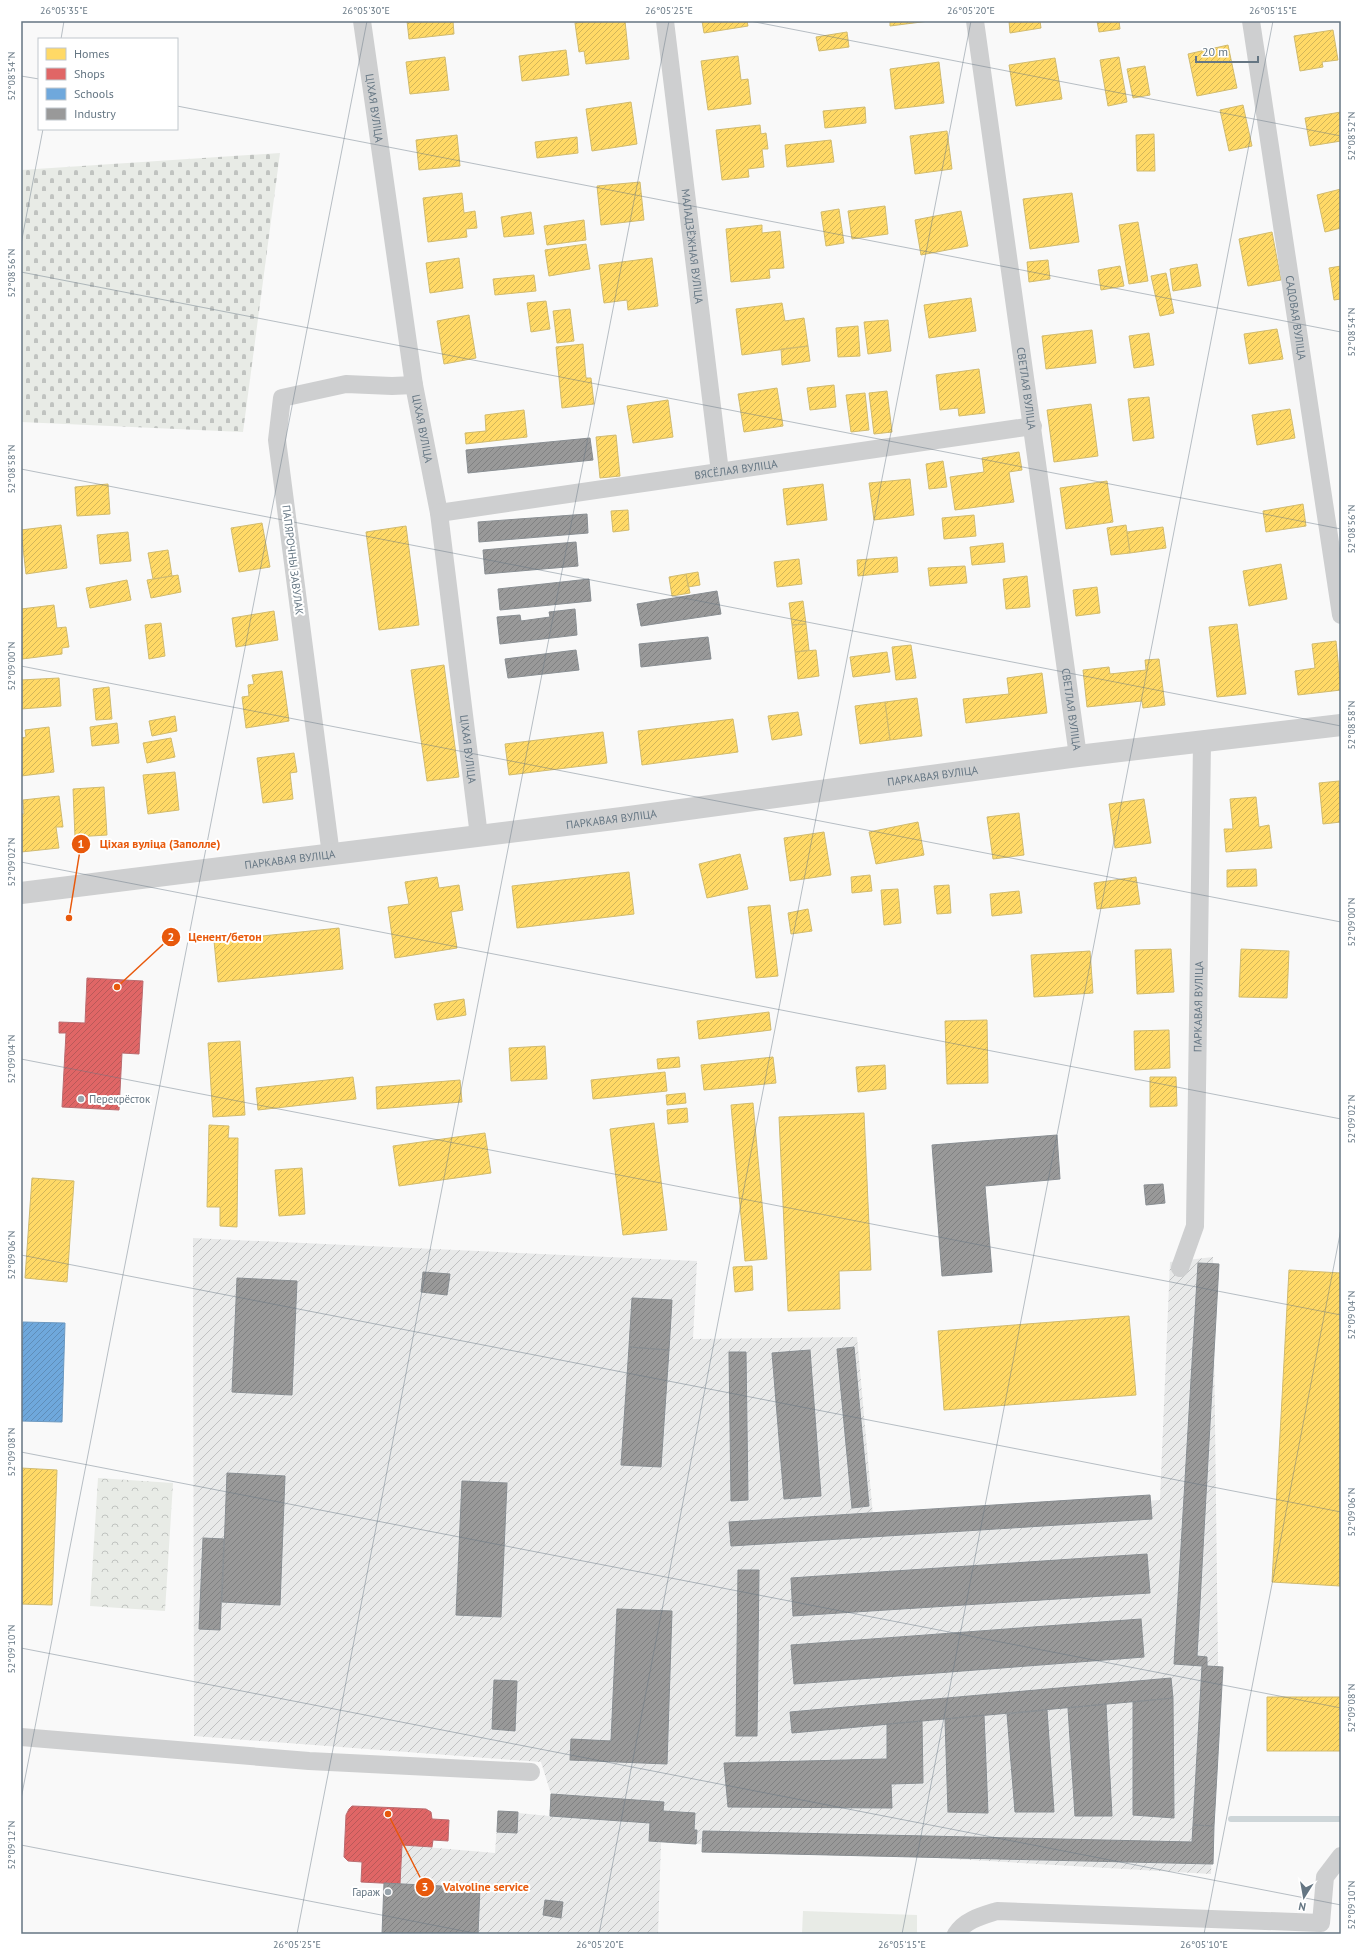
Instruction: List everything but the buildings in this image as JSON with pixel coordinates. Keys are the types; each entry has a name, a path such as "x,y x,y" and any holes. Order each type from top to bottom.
{"street":[{"name":"ЦІХАЯ ВУЛІЦА","path":"362,21 414,385 439,513 479,836"},
{"name":"МАЛАДЗЁЖНАЯ ВУЛІЦА","path":"665,21 720,472"},
{"name":"СВЕТЛАЯ ВУЛІЦА","path":"975,21 1033,426 1078,756"},
{"name":"САДОВАЯ ВУЛІЦА","path":"1251,21 1341,615"},
{"name":"ПАПЯРОЧНЫ ЗАВУЛАК","path":"331,855 277,440 282,398 346,384 392,386 414,385"},
{"name":"ВЯСЁЛАЯ ВУЛІЦА","path":"439,513 1033,426"},
{"name":"ПАРКАВАЯ ВУЛІЦА","path":"21,893 479,836 1078,756 1202,743 1341,725"},
{"name":"ПАРКАВАЯ ВУЛІЦА","path":"1180,1268 1195,1226 1202,743"},
{"path":"21,1737 309,1761 531,1772"},
{"path":"958,1930 977,1917 997,1911 1321,1928 1325,1876 1341,1856"}],"shaded area":[{"path":"193,1238 697,1261 693,1339 857,1337 873,1516 1160,1500 1170,1262 1213,1257 1218,1664 1211,1874 661,1842 658,1934 382,1934 384,1883 400,1884 402,1845 495,1853 498,1811 549,1816 551,1794 541,1762 194,1736"}],"green space":[{"path":"280,153 243,432 21,422 21,170"},
{"path":"98,1478 173,1483 165,1611 90,1606"},
{"path":"803,1911 917,1915 917,1934 802,1934"}],"waterway":[{"path":"1231,1819 1341,1819"}],"place":[{"name":"Ціхая вуліца (Заполле)","path":"69,918"},
{"name":"Ценент/бетон","path":"117,987"},
{"name":"Перекрёсток","path":"81,1099"},
{"name":"Valvoline service","path":"388,1814"},
{"name":"Гараж","path":"388,1892"}]}
